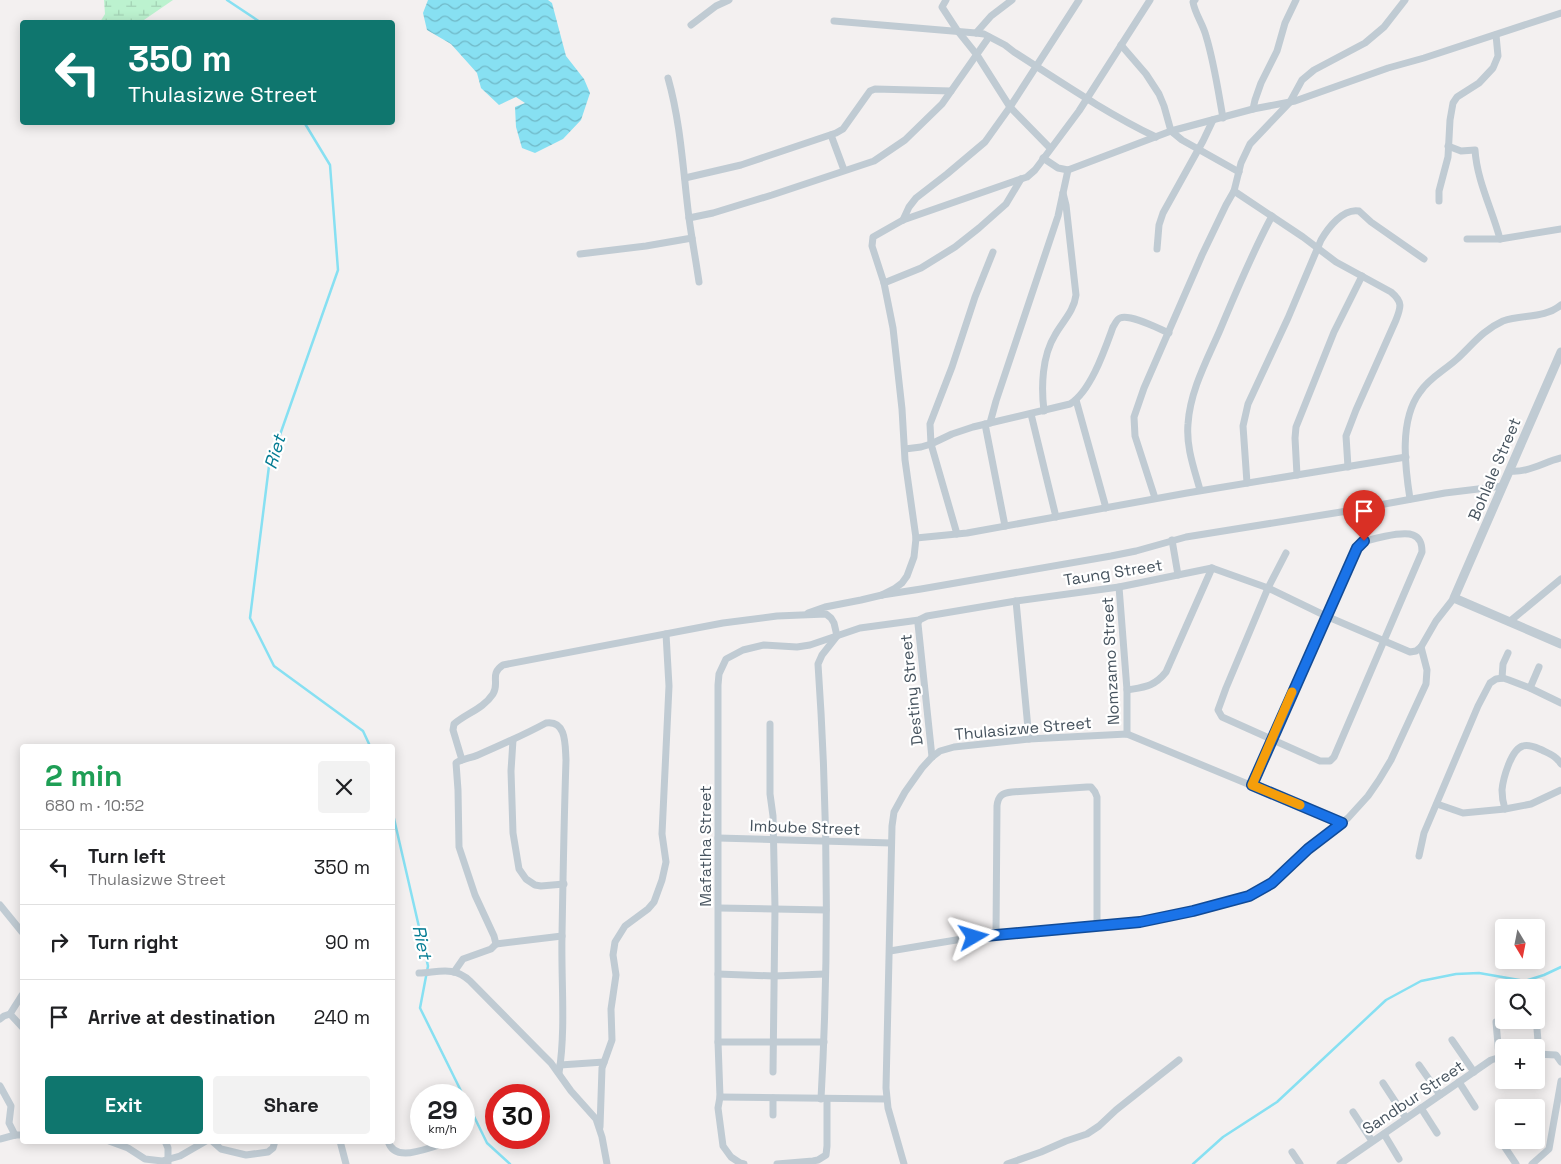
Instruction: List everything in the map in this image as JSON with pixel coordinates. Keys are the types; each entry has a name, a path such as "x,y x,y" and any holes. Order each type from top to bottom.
{"street":[{"path":"691,25 716,6 729,0"},
{"path":"937,0 944,3 957,30 977,54 1010,107 1050,148"},
{"path":"976,33 991,16 1012,0"},
{"path":"903,220 916,198 985,142 1010,107 1079,0"},
{"path":"882,595 902,583 907,576 914,557 916,538 893,328 884,283 872,246 873,237 903,220 1021,179 1030,174 1086,99 1150,0"},
{"path":"1195,0 1193,2 1194,8 1206,37 1217,82 1222,118"},
{"path":"1253,109 1261,83 1277,51 1285,23 1296,0"},
{"path":"1155,498 1135,436 1134,417 1144,388 1202,255 1234,191 1241,163 1250,144 1290,102 1302,80 1314,70 1365,43 1384,27 1405,0"},
{"path":"1043,158 1058,168 1068,170 1170,132 1253,109 1290,102 1388,68 1561,13"},
{"path":"834,21 957,30 989,37 1005,45 1086,99 1156,137"},
{"path":"1439,201 1439,191 1448,157 1453,103 1491,71 1498,56 1496,35"},
{"path":"689,218 713,213 874,161 905,140 942,104 989,37"},
{"path":"1121,44 1146,74 1159,94 1170,132 1198,150 1239,172"},
{"path":"668,78 675,104 699,282"},
{"path":"685,178 741,166 831,135 843,128 870,91 875,89 951,91"},
{"path":"1158,249 1159,225 1163,213 1213,120"},
{"path":"831,135 844,170"},
{"path":"1448,146 1461,151 1475,150 1476,164 1500,239"},
{"path":"1005,526 988,423 1058,216 1068,170"},
{"path":"884,283 921,268 955,247 1006,204 1021,179"},
{"path":"1234,191 1336,262 1391,292 1398,298 1400,305 1396,320 1346,436 1348,466"},
{"path":"1044,411 1044,371 1048,352 1054,337 1075,304 1076,295 1066,205 1062,193"},
{"path":"1247,483 1242,426 1248,404 1321,240 1330,226 1345,214 1356,210 1359,211 1371,222 1424,259"},
{"path":"1200,490 1188,445 1188,423 1191,407 1203,368 1258,241 1272,216"},
{"path":"1467,239 1500,239 1561,229"},
{"path":"580,254 692,238"},
{"path":"957,534 932,444 930,424 993,252"},
{"path":"1297,474 1296,427 1334,332 1362,276"},
{"path":"1410,499 1406,442 1412,404 1420,391 1488,328 1511,319 1550,312 1561,305"},
{"path":"905,449 932,444 961,430 1062,407 1076,400 1090,382 1117,320 1121,318 1130,318 1169,333"},
{"name":"Bohlale Street","path":"1454,598 1561,352"},
{"path":"1076,400 1106,508"},
{"path":"1031,414 1056,517"},
{"path":"916,538 957,534 1200,490 1406,457"},
{"path":"1510,471 1522,471 1544,462 1561,458"},
{"path":"807,614 825,607 882,595 921,590 1111,556 1136,551 1172,540 1445,493 1503,486"},
{"path":"1252,785 1271,740 1358,545 1370,539 1412,535 1416,536 1421,542 1422,552 1332,760 1326,762 1271,740 1222,717 1218,710 1268,588 1286,552"},
{"path":"1172,540 1178,575"},
{"path":"1127,690 1151,686 1166,672 1212,568 1268,588 1383,642 1410,652 1416,651 1421,647 1436,621 1454,598 1561,644"},
{"name":"Taung Street","path":"837,636 860,628 919,620 927,616 1016,601 1119,587 1212,568"},
{"path":"1509,622 1561,579"},
{"name":"Nomzamo Street","path":"1119,587 1127,690 1127,734"},
{"path":"1016,601 1029,739"},
{"path":"462,760 454,724 475,712 491,697 495,691 495,675 499,667 506,664 732,622 807,614 826,614 831,618 837,636 822,655 818,664 824,755 826,910 824,1099 828,1146 826,1155 818,1160 777,1164"},
{"name":"Destiny Street","path":"919,620 932,757"},
{"path":"606,1163 600,1127 601,1080 604,1062 612,1040 611,1009 616,975 613,955 615,942 625,926 648,909 654,902 666,862 662,834 669,686 666,634"},
{"name":"Mafatlha Street","path":"744,1164 736,1161 723,1146 718,1108 720,1097 718,1042 719,674 726,659 732,654 752,647 764,645 797,647 837,636"},
{"path":"890,951 996,934 1153,920 1249,896 1272,883 1308,849 1342,823 1379,780 1391,760 1426,684 1425,661 1421,647"},
{"path":"1502,678 1503,664 1508,653"},
{"path":"1530,688 1539,667"},
{"path":"1419,856 1424,833 1490,683 1502,678 1561,702"},
{"path":"496,944 496,939 475,894 459,847 458,790 455,766 457,762 471,758 553,722 561,729 566,760 562,1030 558,1073"},
{"path":"770,724 770,794 773,816 775,908 773,1072"},
{"name":"Thulasizwe Street","path":"904,1164 886,1099 890,951 890,843 894,812 922,768 932,757 954,747 1029,739 1127,734 1342,823"},
{"path":"513,740 511,771 513,833 519,869 526,879 535,885 564,884"},
{"path":"1505,809 1502,795 1504,775 1515,752 1521,747 1528,745 1534,747 1554,756 1561,764"},
{"path":"996,934 997,806 1000,795 1012,792 1091,787 1096,792 1098,850 1097,925"},
{"path":"1437,804 1463,812 1505,809 1531,804 1561,790"},
{"name":"Imbube Street","path":"718,838 890,843"},
{"path":"0,905 20,926"},
{"path":"719,908 826,910"},
{"path":"454,972 463,959 496,944 562,936"},
{"path":"420,973 454,972 460,973 470,981 551,1063 571,1091 592,1114 600,1127"},
{"path":"718,974 774,976 825,974"},
{"path":"0,1020 10,1014 20,998"},
{"path":"10,1014 20,1025"},
{"path":"1452,1040 1474,1072"},
{"path":"718,1042 824,1042"},
{"path":"1545,1054 1556,1055 1561,1062"},
{"name":"Sandbur Street","path":"1342,1163 1495,1059"},
{"path":"1007,1164 1087,1134 1179,1060"},
{"path":"560,1065 604,1062"},
{"path":"1419,1065 1440,1095"},
{"path":"1532,1164 1549,1149 1561,1081"},
{"path":"1460,1082 1476,1107"},
{"path":"1383,1083 1406,1118"},
{"path":"0,1086 11,1106 9,1123 19,1135 0,1139"},
{"path":"720,1097 886,1099"},
{"path":"773,1098 773,1115"},
{"path":"1421,1108 1437,1133"},
{"path":"1353,1112 1372,1141"},
{"path":"1384,1134 1399,1159"},
{"path":"117,1144 128,1148 146,1159 169,1162 201,1144"},
{"path":"166,1144 169,1162"},
{"path":"215,1144 221,1149 246,1154 268,1152 273,1148 274,1144"},
{"path":"341,1144 346,1164"},
{"path":"389,1144 394,1152 404,1154 424,1149"},
{"path":"1506,1149 1516,1164"},
{"path":"1292,1152 1300,1164"}],"green space":[{"path":"104,0 173,0 144,20 101,20 105,14"}],"water":[{"path":"428,0 548,0 552,3 566,56 584,79 590,93 581,120 563,139 535,153 522,148 516,127 515,107 525,103 516,97 499,105 481,88 477,73 451,44 427,30 423,13"}],"waterway":[{"name":"Riet","path":"227,0 257,20"},
{"name":"Riet","path":"306,125 330,165 338,270 269,466 250,618 274,666 363,731 369,744"},
{"name":"Riet","path":"395,823 428,966 420,1008 458,1084"},
{"path":"1193,1164 1223,1137 1277,1102 1386,1000 1421,981 1456,974 1479,973 1525,981 1561,967"},
{"name":"Riet","path":"475,1118 487,1143 510,1164"}],"slow traffic":[{"path":"1292,692 1252,785 1300,805"}],"route":[{"path":"974,937 1140,922 1227,903 1249,896 1272,883 1308,849 1342,823 1252,785 1358,545 1364,541"}]}
